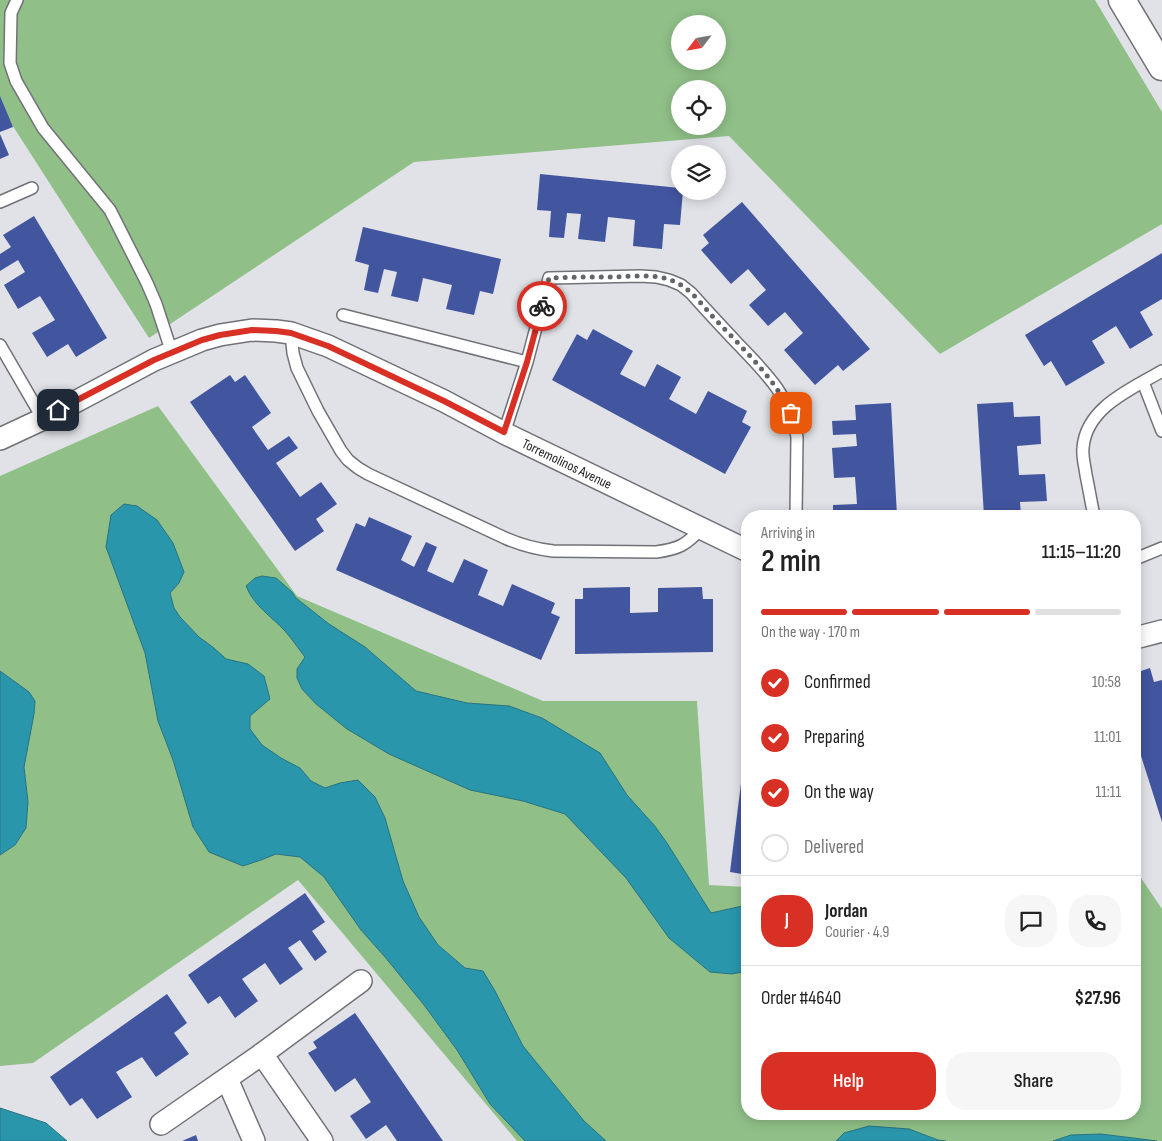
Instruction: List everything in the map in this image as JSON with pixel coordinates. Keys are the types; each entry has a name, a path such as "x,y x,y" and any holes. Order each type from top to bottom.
{"street":[{"path":"1122,0 1162,67"},
{"name":"Torremolinos Avenue","path":"0,439 148,363 202,340 252,330 291,333 328,346 444,401 741,548"},
{"path":"1141,636 1162,631"},
{"path":"161,1124 262,1054 361,981"},
{"path":"262,1054 322,1141"},
{"path":"227,1079 254,1141"}],"lane":[{"path":"17,0 5,35 16,81 43,128 110,210 147,283 172,353"},
{"path":"0,202 32,188"},
{"path":"504,432 527,362 549,278 640,276 670,280 681,285 691,293 762,369 784,399 793,419 797,437 796,510"},
{"path":"343,315 527,362"},
{"path":"291,333 293,353 298,368 322,418 345,456 368,474 505,538 538,549 553,551 668,551 689,542 702,528"},
{"path":"0,345 43,418"},
{"path":"1093,510 1083,448 1086,434 1092,422 1116,398 1162,372"},
{"path":"1143,382 1162,431"},
{"path":"1141,557 1162,548"}],"green space":[{"path":"0,0 1095,0 1162,112 1162,224 940,354 729,136 414,162 149,338 0,106"},
{"path":"158,406 297,596 543,701 697,701 709,885 741,887 741,1120 1141,1120 1141,878 1162,909 1162,1141 517,1141 298,880 33,1063 0,1066 0,476"}],"water":[{"path":"124,504 137,506 157,520 173,543 184,572 179,583 170,593 174,608 180,617 199,637 226,659 248,664 264,676 270,699 250,716 250,729 262,745 300,768 311,781 325,788 358,780 375,797 385,818 403,881 419,917 438,945 465,968 483,971 523,1046 584,1121 606,1141 525,1141 490,1104 457,1050 424,1005 361,930 324,877 300,857 276,854 243,866 209,852 193,827 173,760 158,721 145,653 106,547 111,515"},
{"path":"262,576 276,578 296,598 329,624 365,647 416,691 467,703 509,706 542,718 600,753 627,795 654,825 667,843 711,913 741,906 741,972 732,974 710,972 669,938 626,878 565,814 523,801 470,790 389,754 347,729 316,704 302,689 297,678 297,669 305,657 285,631 258,605 249,593 246,586 255,578"},
{"path":"0,671 29,692 35,701 24,767 28,802 26,828 15,845 0,855"},
{"path":"0,1108 46,1123 67,1141 0,1141"},
{"path":"869,1126 909,1129 938,1140 946,1141 836,1141 844,1133"},
{"path":"1101,1134 1157,1141 1053,1141 1071,1135"}],"building":[{"path":"0,96 13,127 0,132"},
{"path":"0,134 9,155 0,159"},
{"path":"540,174 671,187 671,200 682,200 680,225 664,224 662,249 633,246 635,220 608,217 605,242 578,239 581,214 567,213 564,238 549,237 551,211 537,210"},
{"path":"742,202 870,349 843,371 838,365 815,385 784,350 803,333 785,312 768,326 749,305 766,290 748,269 731,284 701,250 709,243 703,235"},
{"path":"34,216 107,338 76,357 68,344 47,357 32,333 55,320 40,296 18,309 4,285 25,272 18,260 0,271 0,254 11,247 3,235"},
{"path":"363,227 501,259 493,294 480,291 474,315 446,309 452,285 423,278 418,302 391,296 397,272 384,269 378,293 364,290 369,265 355,261"},
{"path":"1162,253 1162,299 1140,312 1153,335 1130,349 1116,326 1092,341 1105,363 1066,386 1051,361 1044,366 1025,335"},
{"path":"593,329 633,351 620,374 645,387 657,364 681,377 669,399 696,414 708,391 747,411 742,422 751,427 725,474 552,380 577,334 587,340"},
{"path":"230,375 235,382 245,375 271,413 252,427 268,450 289,436 298,448 276,463 300,497 321,482 337,504 316,519 324,531 295,551 190,402"},
{"path":"1013,402 1014,417 1040,416 1041,444 1017,446 1019,475 1045,474 1047,501 1020,502 1021,510 984,510 977,404"},
{"path":"891,403 897,510 833,510 833,505 857,504 855,477 834,478 832,448 857,446 856,434 833,435 832,421 856,420 855,405"},
{"path":"369,517 412,536 401,560 414,567 426,542 437,547 427,571 453,583 464,559 488,570 478,595 503,606 512,584 555,603 551,613 560,617 541,660 336,570 356,523 365,527"},
{"path":"630,587 630,613 658,612 658,588 702,587 703,599 713,599 713,652 575,654 575,599 583,599 583,588"},
{"path":"1150,668 1154,682 1162,680 1162,822 1141,756 1141,671"},
{"path":"741,783 741,874 730,872"},
{"path":"305,893 325,922 312,931 327,952 315,961 300,940 288,948 303,969 280,985 265,963 242,979 258,1001 235,1018 220,996 208,1004 188,975"},
{"path":"167,994 187,1023 174,1033 189,1054 156,1077 142,1057 116,1072 132,1097 97,1119 82,1098 70,1106 50,1077"},
{"path":"355,1013 443,1141 397,1141 386,1125 366,1139 350,1116 371,1102 355,1078 335,1092 308,1053 317,1048 313,1042"},
{"path":"196,1135 198,1141 182,1141"}],"way so far":[{"path":"542,306 549,278 640,276 670,280 681,285 691,293 762,369 775,385 791,413"}],"route":[{"path":"58,410 154,360 202,340 252,330 276,331 291,333 328,346 444,401 504,432 527,362 542,306"}]}
